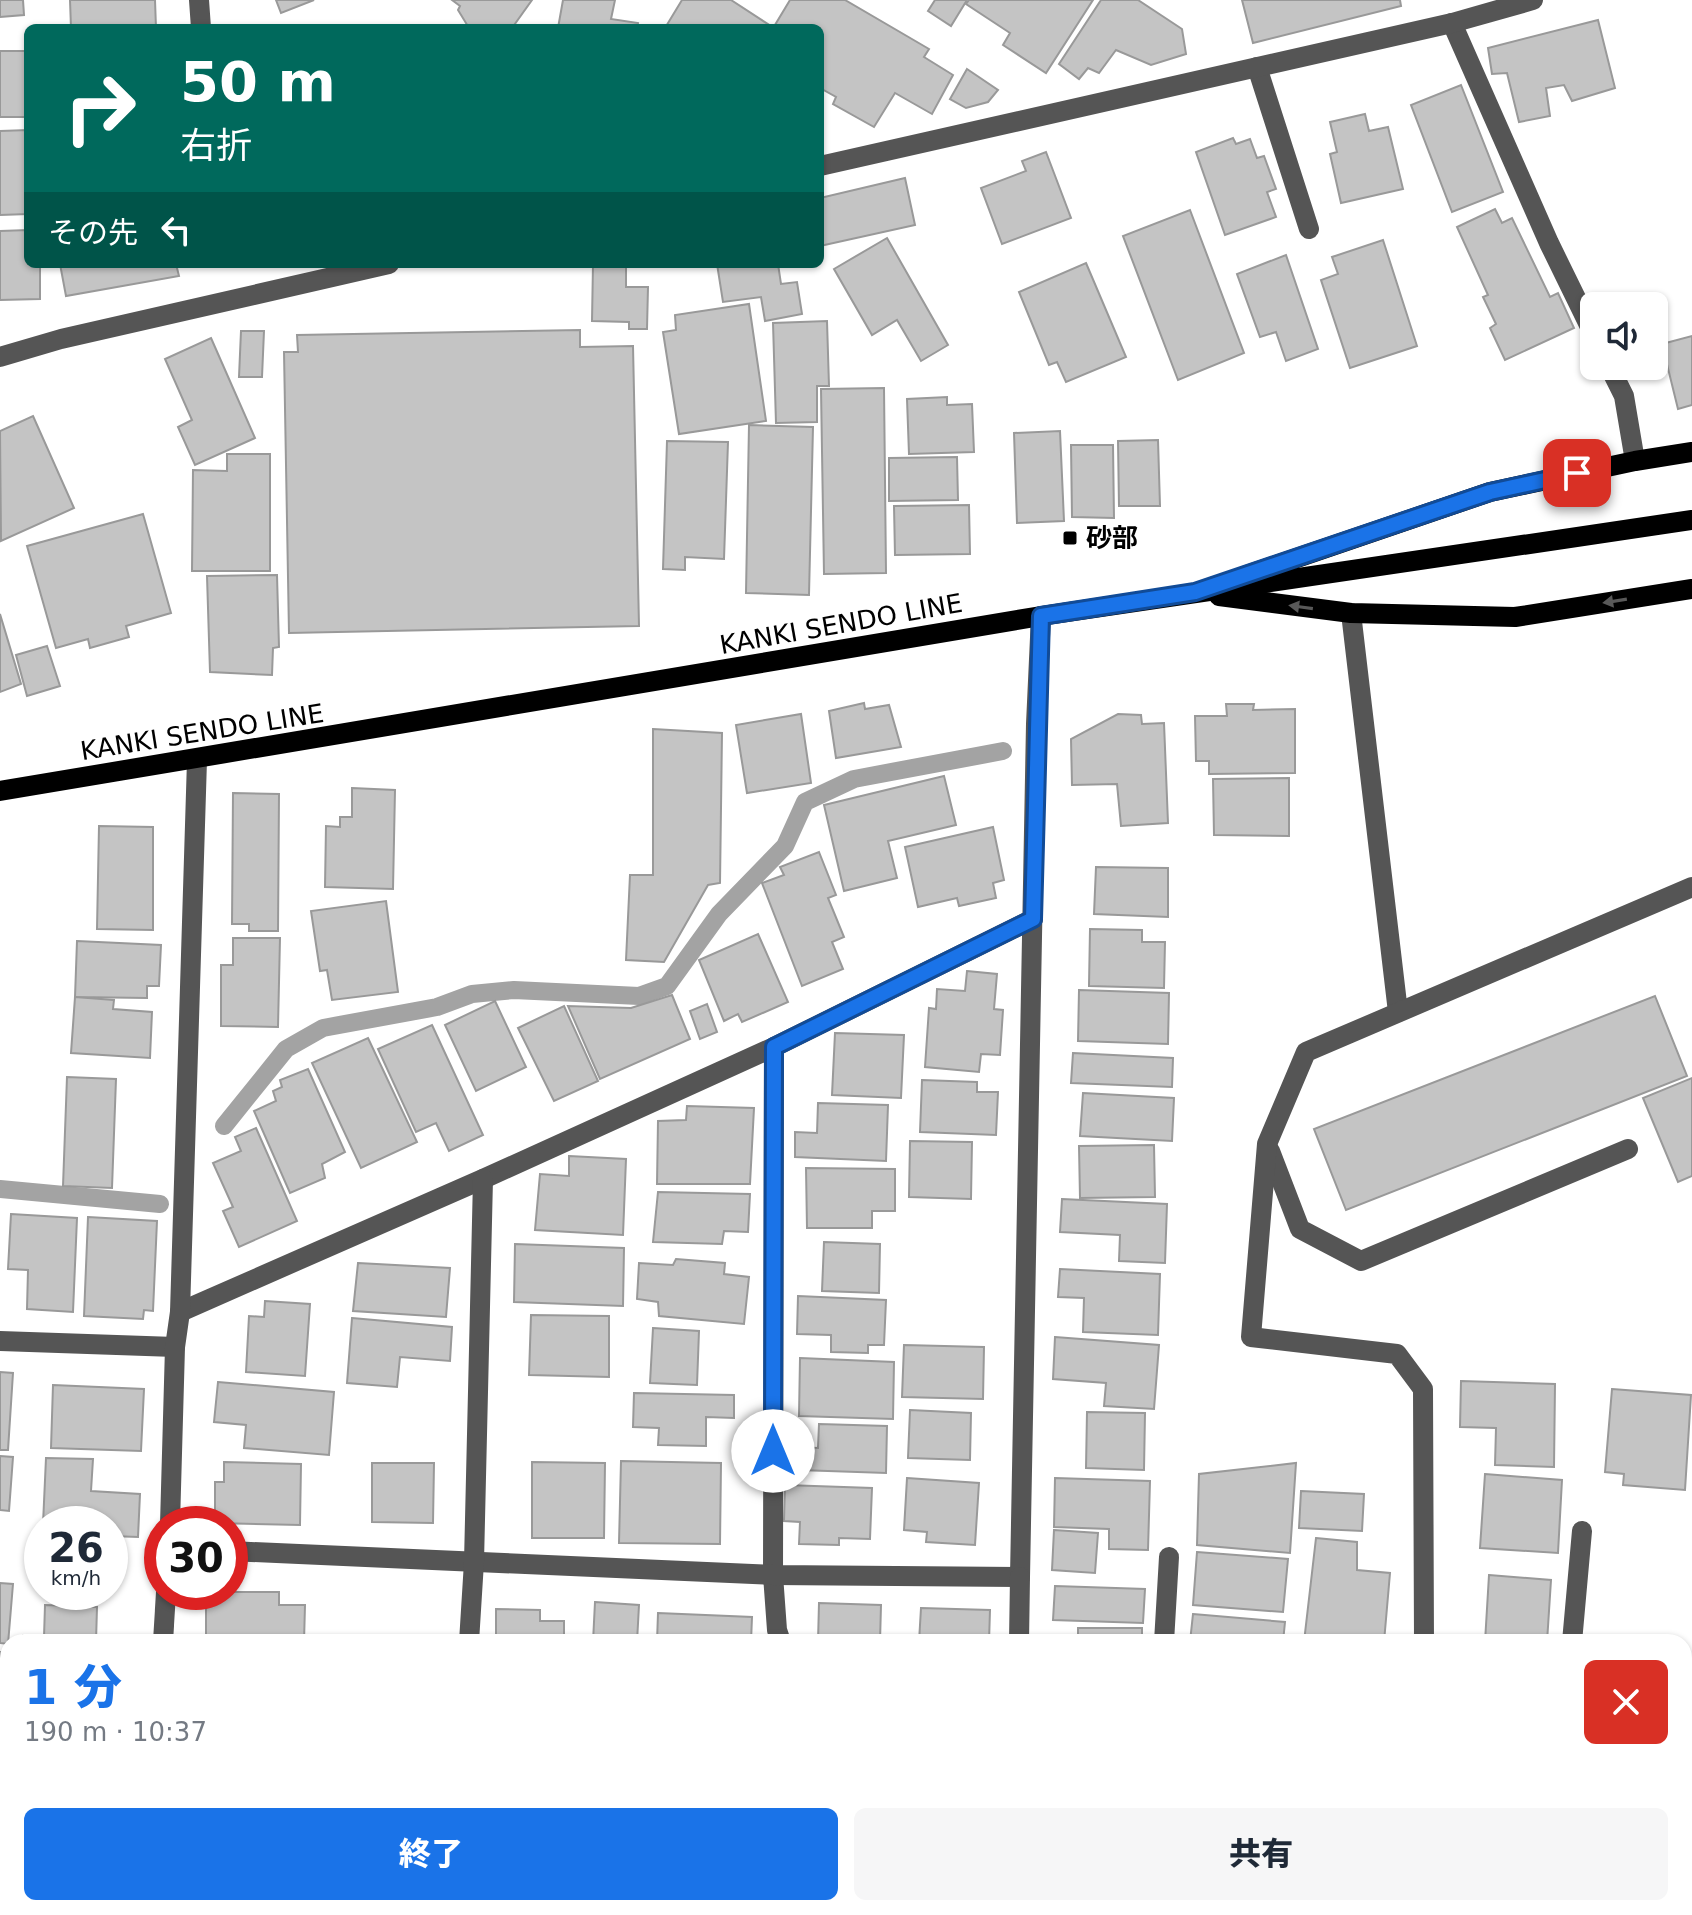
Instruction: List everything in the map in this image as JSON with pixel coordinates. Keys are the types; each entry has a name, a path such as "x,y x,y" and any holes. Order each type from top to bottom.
{"main road":[{"path":"1195,592 1490,492 1692,452"},
{"name":"KANKI SENDO LINE","path":"0,791 1041,616 1692,520"},
{"path":"1195,592 1351,613 1515,617 1692,589"}],"street":[{"path":"199,0 201,24"},
{"path":"824,165 1452,23 1533,0"},
{"path":"1452,23 1580,306"},
{"path":"1257,67 1309,229"},
{"path":"0,357 61,339 372,268"},
{"path":"1616,380 1624,396 1635,461"},
{"path":"1351,613 1398,1012"},
{"path":"1019,1634 1041,616"},
{"path":"171,1506 175,1347 180,1312 197,760"},
{"path":"1424,1634 1423,1389 1397,1354 1251,1337 1267,1144 1306,1052 1692,887"},
{"path":"180,1312 774,1047 1033,919"},
{"path":"774,1047 773,1575 778,1634"},
{"path":"1267,1144 1300,1229 1361,1261 1628,1149"},
{"path":"470,1634 483,1179"},
{"path":"0,1341 175,1347"},
{"path":"1573,1634 1582,1531"},
{"path":"248,1552 773,1575 1020,1577"},
{"path":"1164,1634 1169,1557"},
{"path":"163,1634 165,1610"}],"building":[{"path":"0,0 23,0 24,15 0,17"},
{"path":"70,0 155,0 156,24 71,24"},
{"path":"276,0 314,0 281,13"},
{"path":"452,0 532,0 515,24 467,24 458,10 460,6"},
{"path":"563,0 615,0 611,19 638,23 638,24 559,24"},
{"path":"682,0 731,0 768,24 667,24"},
{"path":"790,0 845,0 929,49 924,57 953,75 932,114 895,93 874,127 833,104 836,97 824,90 824,24 776,24"},
{"path":"935,0 967,0 951,26 928,11"},
{"path":"969,0 1093,0 1046,73 1003,45 1010,33 966,4"},
{"path":"1101,0 1138,0 1182,29 1186,54 1151,65 1116,50 1099,73 1088,68 1079,79 1059,64"},
{"path":"1242,0 1400,0 1401,6 1253,43"},
{"path":"1598,20 1615,88 1572,101 1564,85 1546,88 1550,116 1519,122 1507,73 1492,74 1488,48"},
{"path":"0,51 24,51 24,117 0,117"},
{"path":"967,69 998,90 988,102 966,108 950,99"},
{"path":"1461,85 1503,192 1452,212 1411,105"},
{"path":"1365,114 1369,131 1388,127 1403,189 1341,203 1330,154 1337,152 1330,122"},
{"path":"24,130 24,214 0,215 0,131"},
{"path":"1233,138 1236,144 1250,139 1257,158 1264,156 1276,189 1267,192 1276,217 1225,235 1196,152"},
{"path":"1046,152 1071,218 1002,244 981,188 1026,171 1022,161"},
{"path":"905,178 915,225 824,245 824,197"},
{"path":"1495,209 1502,223 1512,218 1550,297 1558,293 1574,328 1505,360 1490,328 1496,324 1483,297 1488,295 1457,227"},
{"path":"1190,210 1244,353 1178,380 1123,236"},
{"path":"24,230 24,268 40,268 40,299 0,300 0,231"},
{"path":"887,238 948,345 921,361 897,320 872,335 834,269"},
{"path":"1383,240 1417,346 1350,368 1321,280 1338,274 1332,257"},
{"path":"1286,255 1318,349 1286,361 1276,332 1260,337 1237,274"},
{"path":"1086,263 1126,357 1066,382 1057,362 1049,365 1019,292"},
{"path":"61,268 177,268 179,276 66,296"},
{"path":"593,268 626,268 626,287 648,287 647,329 629,329 629,322 592,321"},
{"path":"718,268 779,268 781,284 797,282 802,314 765,321 761,297 723,302"},
{"path":"749,304 766,421 679,434 663,332 676,330 675,315"},
{"path":"827,321 829,386 817,386 817,422 776,423 773,323"},
{"path":"580,330 580,347 633,346 639,626 289,633 284,352 298,352 297,335"},
{"path":"241,331 264,331 262,377 239,377"},
{"path":"1692,336 1692,405 1678,409 1668,368 1668,342"},
{"path":"211,338 255,438 195,465 178,427 192,420 165,359"},
{"path":"884,388 886,573 824,574 821,389"},
{"path":"947,397 947,405 972,404 974,452 909,454 907,399"},
{"path":"33,416 74,508 1,541 0,431"},
{"path":"749,425 813,427 809,595 746,593"},
{"path":"1060,431 1064,521 1017,523 1014,433"},
{"path":"1158,440 1160,506 1119,506 1118,441"},
{"path":"667,441 728,442 724,559 685,557 685,570 663,569"},
{"path":"1071,445 1113,445 1114,518 1072,517"},
{"path":"227,454 270,454 270,571 192,571 193,470 227,471"},
{"path":"957,457 958,500 889,501 889,458"},
{"path":"969,505 970,554 895,555 894,506"},
{"path":"143,514 171,613 126,626 129,637 90,648 88,639 56,648 27,546"},
{"path":"277,575 279,647 273,648 272,675 210,672 207,576"},
{"path":"0,614 21,684 0,692"},
{"path":"47,646 60,686 27,696 16,655"},
{"path":"864,703 865,709 889,705 901,747 836,758 829,711"},
{"path":"1226,704 1254,704 1253,710 1295,709 1295,773 1209,774 1209,761 1196,761 1195,716 1227,716"},
{"path":"801,714 811,783 747,793 736,725"},
{"path":"1118,714 1141,715 1142,724 1164,723 1168,823 1121,826 1117,784 1072,785 1071,739"},
{"path":"653,729 722,733 720,883 708,885 664,962 626,960 630,875 653,875"},
{"path":"944,776 956,825 888,841 897,878 844,891 824,805"},
{"path":"1289,778 1289,836 1214,835 1213,779"},
{"path":"352,788 395,790 393,889 325,887 326,826 340,827 340,817 352,817"},
{"path":"233,793 279,794 278,931 249,931 249,924 232,924"},
{"path":"99,826 153,827 153,930 97,929"},
{"path":"993,827 1004,880 993,883 996,898 959,906 957,898 918,907 905,847"},
{"path":"819,852 836,895 828,898 844,937 832,942 843,969 802,986 762,883 784,875 780,867"},
{"path":"1096,867 1168,868 1168,917 1094,914"},
{"path":"386,901 398,992 332,1000 327,970 320,971 311,911"},
{"path":"1090,929 1142,930 1142,942 1165,942 1164,988 1089,986"},
{"path":"758,934 788,1002 742,1022 738,1014 724,1021 699,960"},
{"path":"233,938 280,938 278,1027 221,1026 221,965 233,965"},
{"path":"77,941 161,945 159,986 147,986 147,998 75,997"},
{"path":"967,971 997,974 994,1009 1003,1010 1000,1055 981,1054 979,1072 925,1067 929,1008 936,1009 937,989 965,991"},
{"path":"1079,990 1169,993 1168,1044 1078,1041"},
{"path":"672,995 690,1039 600,1079 568,1006 631,1008"},
{"path":"1655,996 1687,1076 1346,1210 1314,1129"},
{"path":"75,997 114,1000 113,1009 152,1012 150,1058 71,1053"},
{"path":"495,1001 526,1067 476,1091 445,1025"},
{"path":"707,1004 717,1032 700,1039 690,1011"},
{"path":"564,1006 598,1081 554,1101 518,1028"},
{"path":"432,1025 483,1135 449,1151 436,1123 416,1132 378,1049"},
{"path":"835,1033 904,1035 901,1098 832,1095"},
{"path":"368,1038 417,1142 361,1168 312,1063"},
{"path":"1073,1053 1173,1058 1172,1087 1071,1083"},
{"path":"308,1069 345,1152 322,1164 325,1178 290,1193 254,1111 276,1101 273,1091 282,1087 280,1080"},
{"path":"67,1077 116,1079 112,1188 63,1186"},
{"path":"1692,1078 1692,1176 1678,1182 1643,1098"},
{"path":"922,1080 977,1082 977,1092 998,1092 996,1135 920,1132"},
{"path":"1083,1093 1174,1098 1172,1141 1080,1136"},
{"path":"818,1103 888,1105 886,1161 795,1157 795,1132 817,1133"},
{"path":"687,1106 754,1108 750,1184 657,1184 658,1121 686,1120"},
{"path":"256,1128 297,1221 239,1247 223,1211 233,1207 213,1163 241,1151 235,1137"},
{"path":"910,1141 972,1142 971,1199 909,1197"},
{"path":"1154,1145 1155,1197 1080,1198 1079,1146"},
{"path":"569,1156 626,1159 623,1235 535,1230 540,1174 569,1176"},
{"path":"806,1168 895,1169 895,1211 872,1211 872,1228 807,1228"},
{"path":"658,1192 750,1194 748,1232 724,1231 722,1244 653,1242"},
{"path":"1062,1199 1167,1204 1165,1263 1119,1261 1120,1235 1060,1232"},
{"path":"11,1214 77,1218 73,1312 27,1309 28,1270 8,1269"},
{"path":"88,1217 157,1221 153,1311 144,1310 143,1319 84,1316"},
{"path":"824,1242 880,1244 879,1293 822,1291"},
{"path":"515,1244 624,1248 623,1306 514,1302"},
{"path":"676,1259 725,1263 724,1274 749,1277 744,1324 659,1316 658,1302 637,1299 639,1263 673,1265"},
{"path":"358,1263 450,1268 446,1317 353,1311"},
{"path":"1060,1269 1160,1274 1158,1335 1083,1332 1084,1298 1058,1297"},
{"path":"798,1296 886,1300 884,1345 868,1345 868,1353 831,1352 831,1335 797,1334"},
{"path":"265,1301 310,1304 305,1376 246,1372 249,1316 264,1317"},
{"path":"531,1315 609,1316 609,1377 529,1375"},
{"path":"352,1318 452,1327 450,1361 400,1357 397,1387 347,1383"},
{"path":"653,1328 699,1331 697,1385 650,1383"},
{"path":"1055,1337 1159,1345 1154,1409 1104,1406 1106,1383 1053,1379"},
{"path":"904,1345 984,1347 983,1399 902,1397"},
{"path":"800,1358 894,1362 893,1419 799,1416"},
{"path":"0,1372 13,1373 8,1450 0,1450"},
{"path":"1461,1381 1555,1384 1554,1467 1495,1465 1496,1428 1460,1427"},
{"path":"218,1382 334,1392 329,1455 244,1448 246,1425 214,1422"},
{"path":"53,1385 144,1389 141,1451 51,1448"},
{"path":"1612,1389 1691,1395 1685,1490 1623,1485 1624,1474 1605,1472"},
{"path":"634,1393 734,1395 734,1418 706,1417 706,1446 658,1445 659,1428 633,1427"},
{"path":"910,1410 971,1413 970,1460 908,1458"},
{"path":"1087,1412 1145,1413 1144,1470 1086,1468"},
{"path":"819,1424 887,1426 886,1473 799,1470 800,1447 818,1448"},
{"path":"0,1456 13,1457 9,1511 0,1510"},
{"path":"46,1458 93,1459 91,1491 140,1494 138,1537 128,1537 128,1506 44,1506"},
{"path":"621,1461 721,1463 720,1544 619,1543"},
{"path":"224,1462 301,1464 300,1525 248,1524 248,1506 215,1506 215,1482 224,1482"},
{"path":"532,1462 605,1463 604,1538 532,1538"},
{"path":"372,1463 434,1463 433,1523 372,1522"},
{"path":"1296,1463 1290,1553 1197,1545 1199,1474"},
{"path":"1485,1474 1562,1480 1558,1553 1480,1548"},
{"path":"907,1478 979,1483 975,1545 926,1542 927,1532 904,1530"},
{"path":"1055,1478 1150,1481 1148,1550 1109,1549 1109,1529 1054,1527"},
{"path":"785,1485 872,1488 870,1539 839,1538 839,1545 799,1544 800,1522 784,1521"},
{"path":"1301,1491 1364,1494 1362,1531 1299,1528"},
{"path":"1054,1530 1098,1533 1095,1573 1052,1570"},
{"path":"1316,1538 1357,1542 1357,1570 1390,1573 1385,1634 1305,1634"},
{"path":"1197,1552 1288,1559 1283,1612 1193,1605"},
{"path":"1489,1575 1551,1580 1548,1634 1485,1634"},
{"path":"0,1583 13,1584 9,1634 0,1634"},
{"path":"1055,1586 1145,1589 1143,1623 1053,1620"},
{"path":"248,1592 279,1592 279,1605 305,1605 304,1634 206,1634 206,1610 248,1610"},
{"path":"595,1602 639,1605 637,1634 593,1634"},
{"path":"819,1603 881,1605 880,1634 818,1634"},
{"path":"921,1608 990,1610 989,1634 919,1634"},
{"path":"496,1609 540,1610 540,1621 564,1621 564,1634 496,1634"},
{"path":"45,1610 97,1610 96,1634 44,1634"},
{"path":"658,1613 752,1617 751,1634 657,1634"},
{"path":"1193,1614 1285,1622 1284,1634 1191,1634"},
{"path":"1078,1628 1142,1628 1142,1634 1078,1634"}],"waterway":[{"path":"224,1126 286,1049 323,1028 437,1007 472,994 514,990 639,996 667,986 719,914 785,846 805,802 854,779 1003,751"},
{"path":"0,1189 160,1204"}],"place":[{"name":"砂部","path":"1070,538"}],"route":[{"path":"773,1451 774,1047 1033,919 1041,616 1195,592 1490,492 1577,473"}]}
